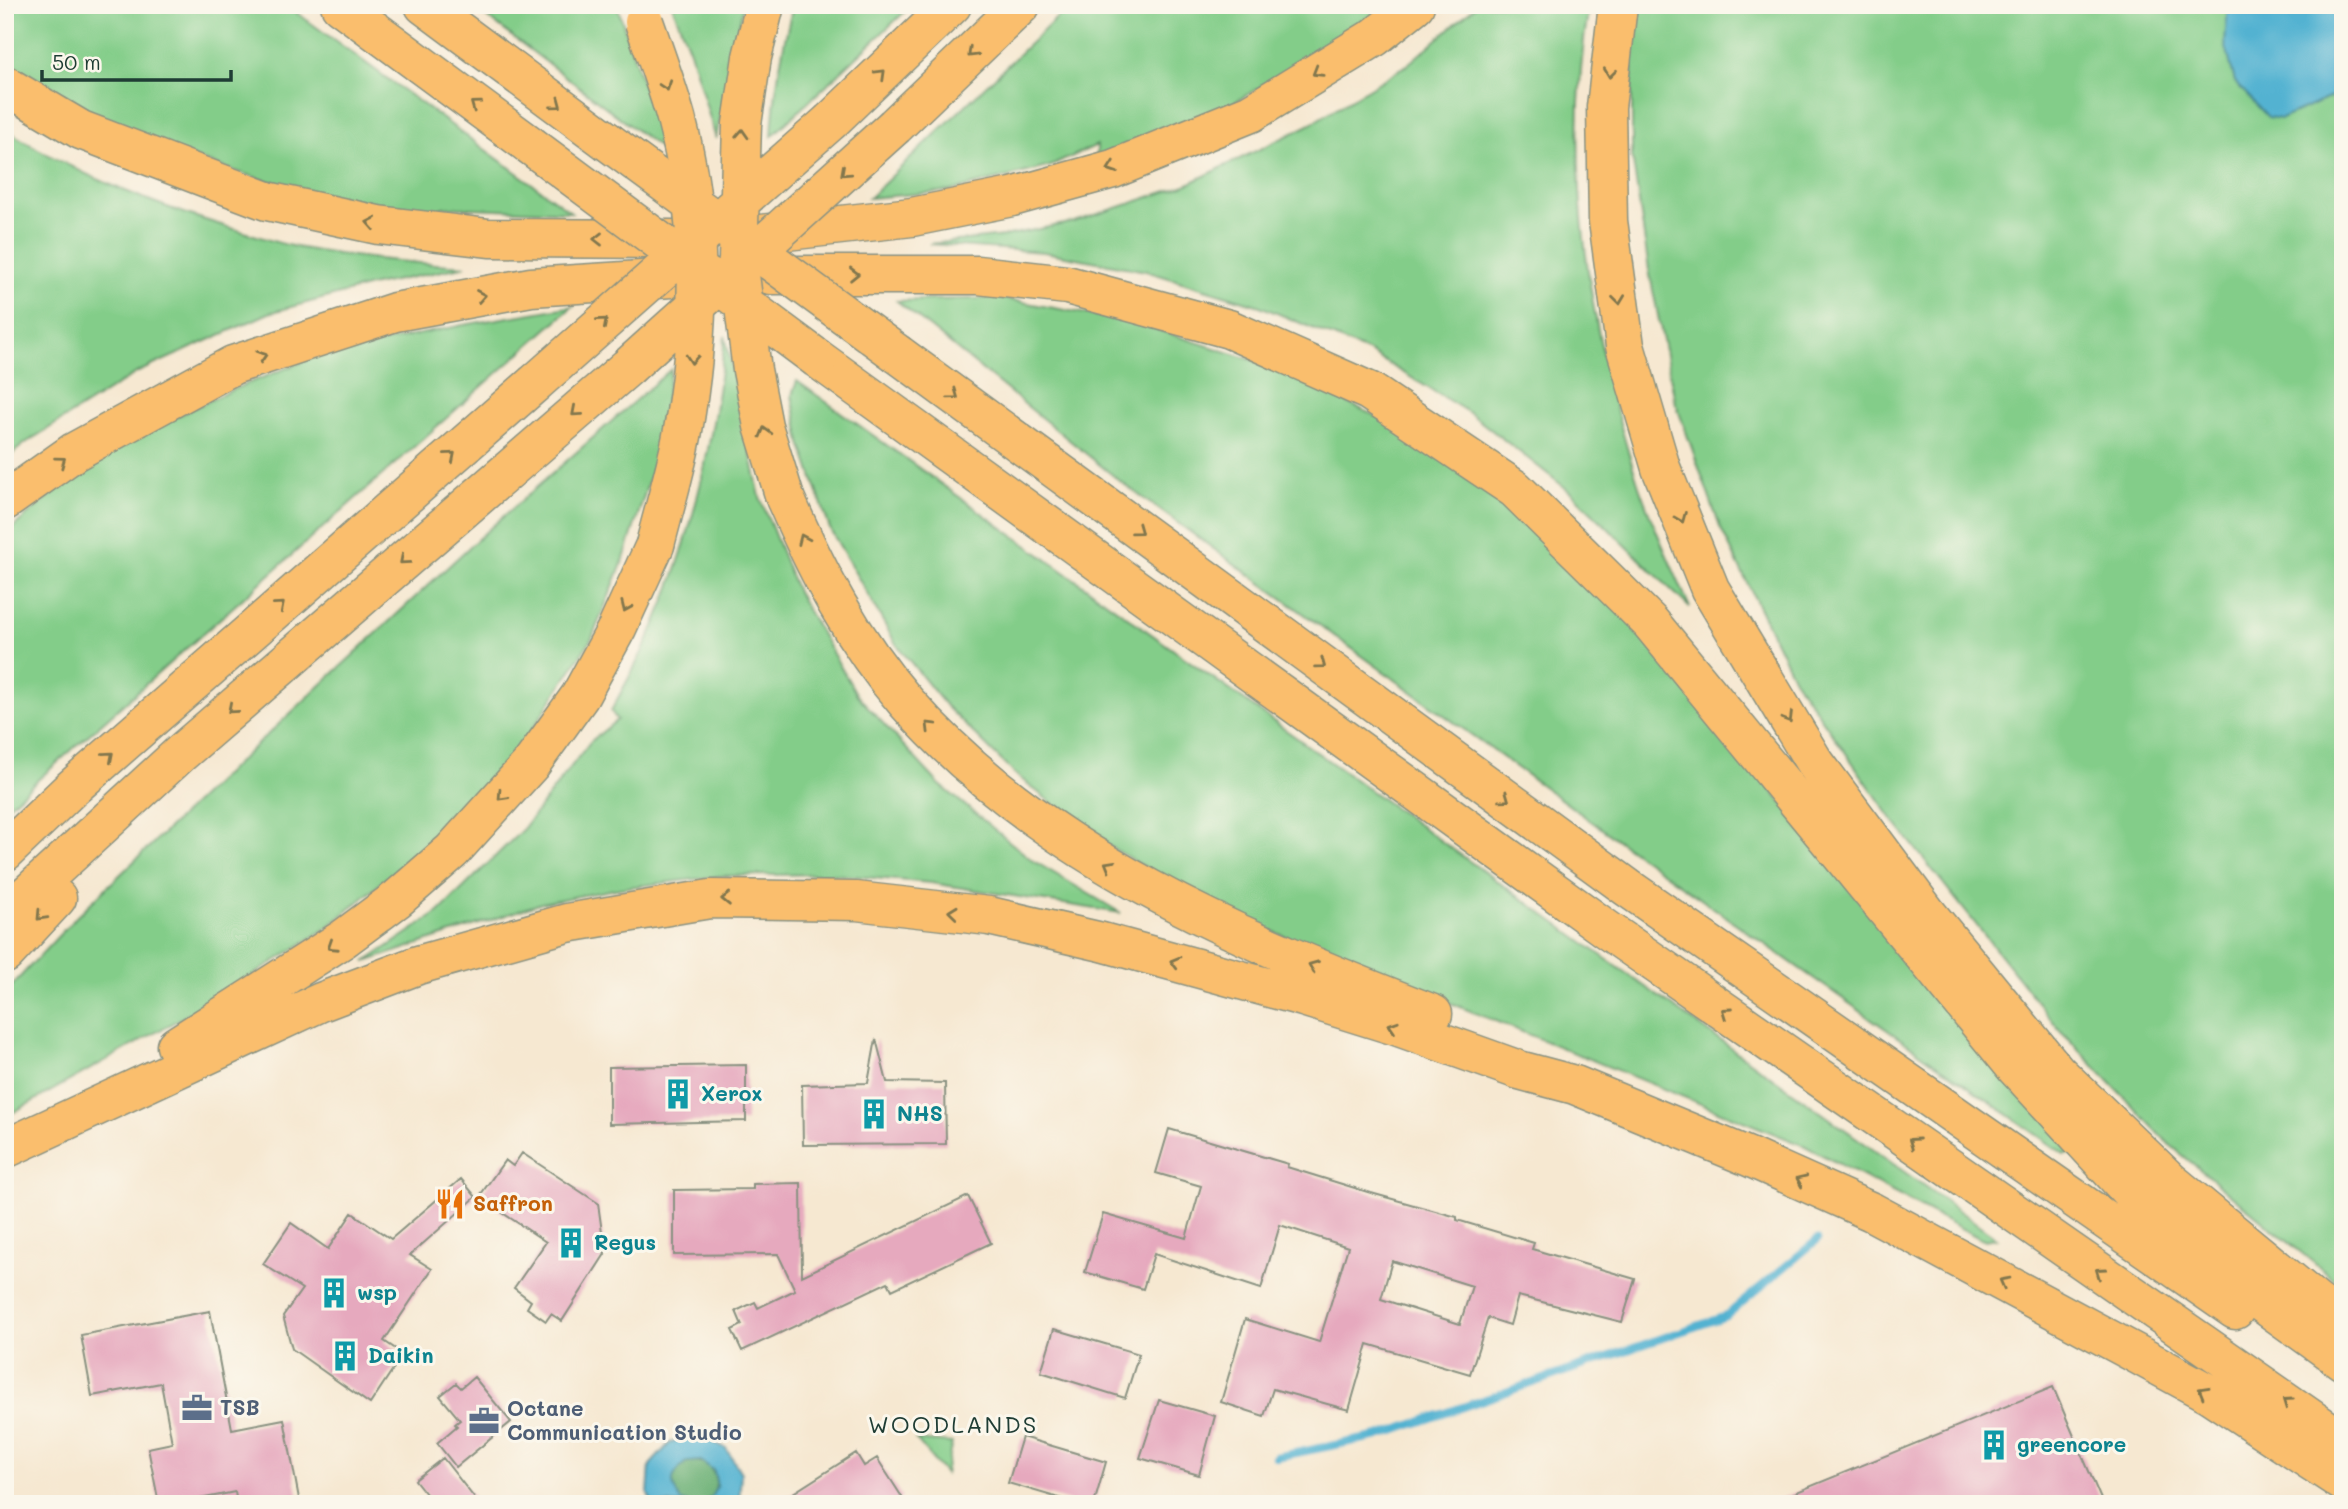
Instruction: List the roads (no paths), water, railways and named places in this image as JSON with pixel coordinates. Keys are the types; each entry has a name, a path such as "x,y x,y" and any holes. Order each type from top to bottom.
{"highway":[{"path":"340,5 817,359 1606,929 2343,1441"},
{"path":"424,5 1628,888 2343,1383"},
{"path":"765,5 752,57 742,124 738,258 752,370 763,426 785,498 816,569 852,631 905,701 971,767 1070,842 1181,906 1291,957 1525,1050 1574,1084"},
{"path":"5,852 71,789 831,121 952,5"},
{"path":"5,915 181,753 628,367 895,126 1021,5"},
{"path":"5,85 81,130 267,201 378,225 489,238 711,239 912,217 1012,197 1113,169 1251,113 1375,37 1415,5"},
{"path":"1618,5 1606,107 1608,221 1625,346 1661,468 1710,589 1813,760 1926,912 2057,1072 2170,1181 2343,1324"},
{"path":"5,1147 205,1029 343,939 397,899 452,851 531,764 580,696 617,628 655,545 681,440 691,383 698,248 676,118 641,13"},
{"path":"5,501 74,452 233,365 395,312 531,287 711,275 978,275 1067,285 1229,329 1369,391 1515,489 1650,622 2015,1066 2138,1200 2251,1295 2343,1361"},
{"path":"5,954 49,908 181,753"},
{"path":"5,840 71,789"},
{"path":"5,1147 321,1002 418,965 567,923 710,899 856,901 989,916 1102,942 1289,993 1519,1070 1574,1084 1749,1157 1872,1212 2208,1394 2343,1482"},
{"path":"2073,1128 2272,1286 2343,1333"}],"water":[{"path":"2228,5 2343,5 2343,92 2281,119 2268,117 2235,82 2225,43"},
{"path":"699,1436 726,1448 741,1473 739,1502 699,1504 710,1499 717,1486 714,1471 701,1461 686,1462 674,1476 674,1489 681,1501 690,1504 653,1504 648,1494 650,1465 670,1443"}],"waterway":[{"path":"1276,1457 1379,1436 1726,1316 1817,1240"}],"place":[{"name":"Xerox","path":"678,1094"},
{"name":"NHS","path":"874,1114"},
{"name":"Saffron","path":"450,1204"},
{"name":"Regus","path":"571,1243"},
{"name":"wsp","path":"334,1293"},
{"name":"Daikin","path":"345,1356"},
{"name":"TSB","path":"197,1408"},
{"name":"Octane Communication Studio","path":"484,1421"},
{"name":"greencore","path":"1994,1445"}],"district":[{"name":"WOODLANDS","path":"953,1425"}]}
